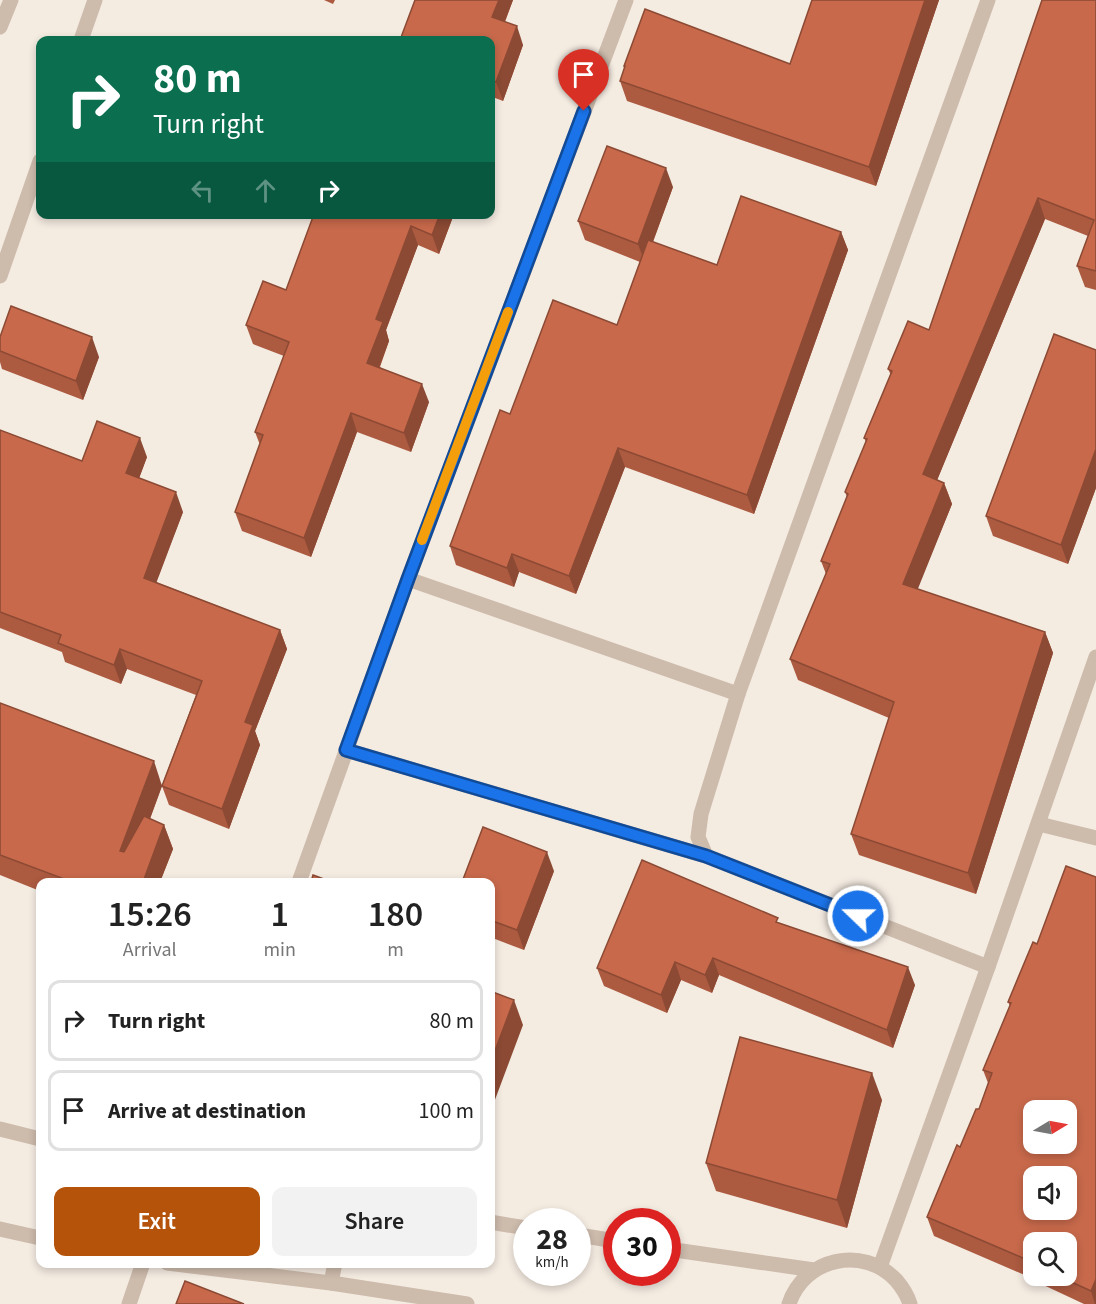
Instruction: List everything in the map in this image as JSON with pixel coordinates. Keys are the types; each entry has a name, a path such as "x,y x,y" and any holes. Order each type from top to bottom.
{"street":[{"path":"0,27 11,0"},
{"path":"82,36 95,0"},
{"path":"300,878 408,579 626,0"},
{"path":"706,856 698,837 700,814 738,694 988,0"},
{"path":"0,276 36,172"},
{"path":"408,579 738,694"},
{"path":"880,1267 1039,824 1096,657"},
{"path":"346,750 706,856 988,967"},
{"path":"1039,824 1096,838"},
{"path":"0,1129 36,1138"},
{"path":"495,1223 513,1226"},
{"path":"0,1229 36,1237"},
{"path":"681,1251 814,1270"},
{"path":"789,1304 797,1287 814,1270 835,1261 847,1260 858,1260 880,1267 897,1282 913,1303"},
{"path":"129,1304 141,1268"},
{"path":"208,1268 331,1283 467,1304"},
{"path":"331,1283 334,1268"}],"building":[{"path":"415,0 499,0 492,17 517,26 496,82 495,36 402,36"},
{"path":"812,0 925,0 869,167 620,81 645,9 790,64"},
{"path":"1042,0 1096,0 1096,271 1077,266 1094,220 1038,198 923,474 944,483 903,584 1045,632 968,873 851,834 894,702 790,659 830,564 821,561 848,494 845,492 867,439 864,438 892,371 888,369 908,321 929,330"},
{"path":"607,146 666,168 638,244 578,221"},
{"path":"741,196 841,232 747,495 618,448 569,576 512,554 507,568 450,546 500,410 510,414 553,300 617,325 648,240 717,265"},
{"path":"312,219 438,219 432,235 411,226 376,319 383,322 367,363 422,384 404,433 351,413 304,538 235,512 263,435 255,432 289,342 246,325 263,281 286,290"},
{"path":"11,306 92,337 76,381 0,351 0,337"},
{"path":"1054,334 1096,350 1096,449 1061,545 986,516"},
{"path":"97,421 140,438 126,473 176,492 144,578 280,630 245,722 253,725 222,809 162,786 202,681 120,649 114,665 58,643 61,635 0,612 0,430 82,461"},
{"path":"0,703 154,761 120,851 124,852 144,816 164,825 144,878 61,878 0,855"},
{"path":"483,827 547,852 517,930 495,922 495,878 464,878"},
{"path":"642,860 778,918 776,922 908,967 887,1030 713,958 705,975 675,962 661,995 597,968"},
{"path":"1066,866 1096,877 1096,1279 1091,1291 1077,1285 1077,1232 1023,1232 1023,1258 927,1217 957,1145 960,1147 976,1109 979,1109 992,1073 983,1070 1033,942 1037,944"},
{"path":"495,993 514,1000 495,1051"},
{"path":"740,1037 872,1073 837,1200 706,1163"},
{"path":"185,1281 244,1304 176,1304"}],"slow traffic":[{"path":"422,540 508,312"}],"route":[{"path":"584,111 346,750 706,856 858,916"}]}
